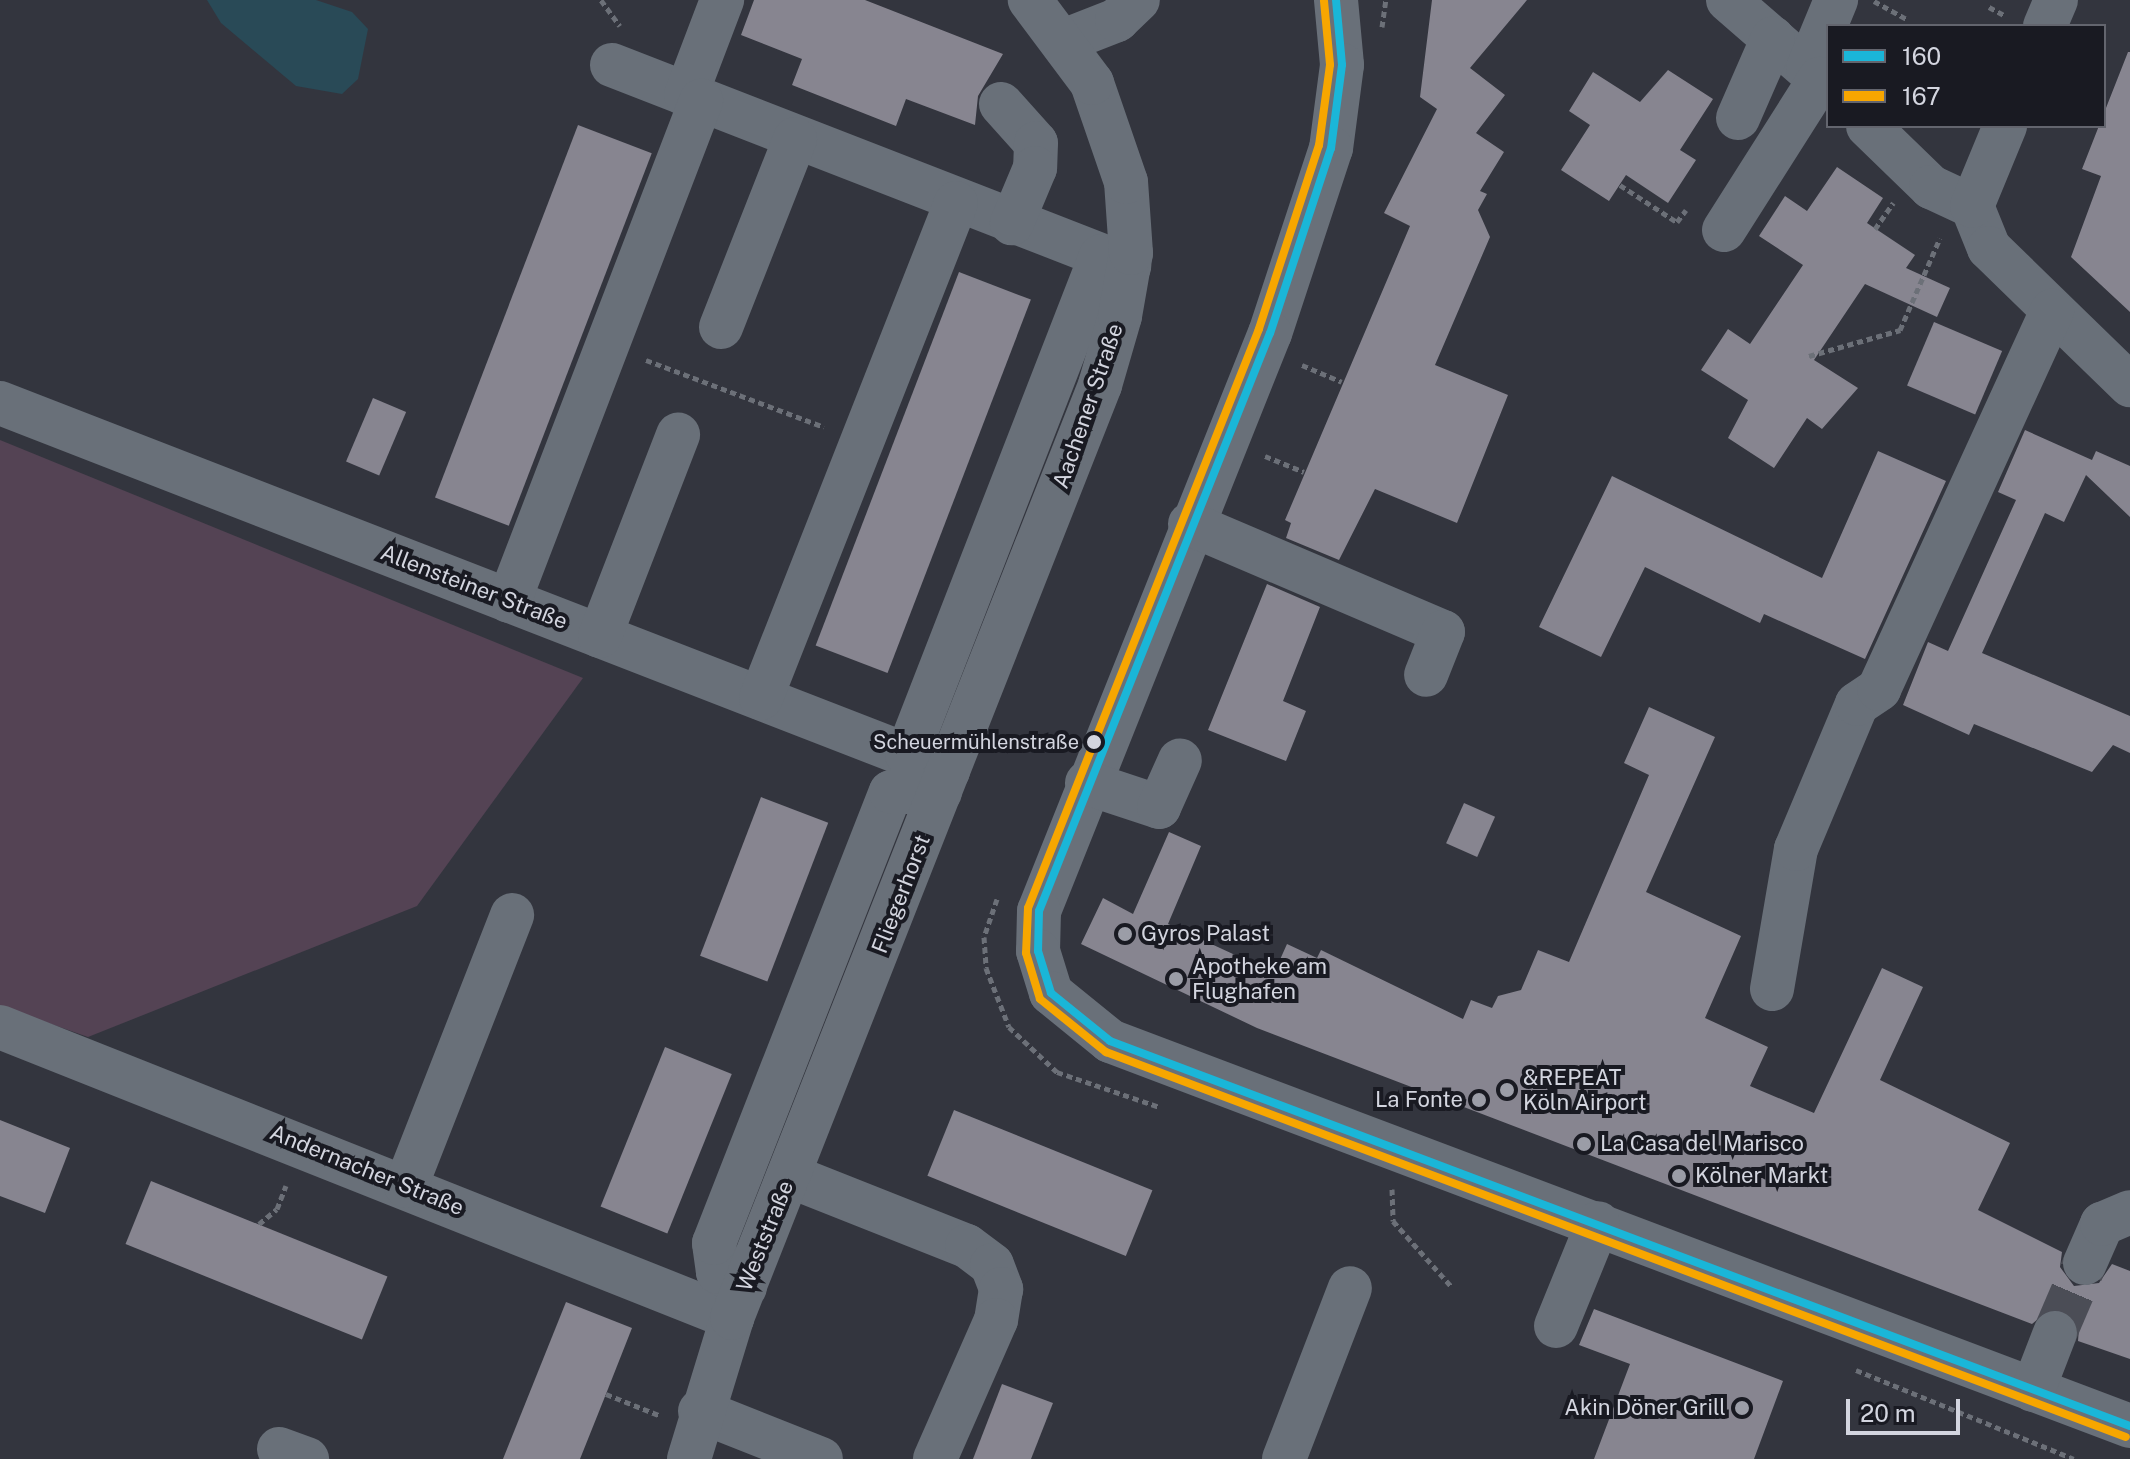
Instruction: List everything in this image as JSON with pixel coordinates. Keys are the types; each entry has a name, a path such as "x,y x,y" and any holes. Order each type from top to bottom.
{"street":[{"path":"509,601 607,345 694,98 722,0"},
{"name":"Aachener Straße","path":"944,781 1100,385 1126,182 1092,83 1066,40 1030,0"},
{"path":"1066,40 1117,20 1138,0"},
{"path":"1336,0 1342,65 1331,148 1270,333 1190,524 1039,911 1038,951 1051,993 1110,1041 2130,1426"},
{"path":"1728,0 1819,78"},
{"path":"1831,24 1836,0"},
{"path":"2046,24 2056,0"},
{"path":"1738,118 1773,38"},
{"path":"1724,230 1819,78 1826,46"},
{"path":"612,65 956,203 1115,261 907,755"},
{"path":"1001,104 1036,143 1035,168 1012,223"},
{"path":"1870,128 1964,204 1989,248 2130,385"},
{"path":"1964,204 2004,128"},
{"path":"721,327 795,139"},
{"path":"761,698 956,203"},
{"path":"1772,989 1796,849 1857,704 1879,689 2052,311"},
{"name":"Allensteiner Straße","path":"0,403 907,755 944,781"},
{"path":"600,636 678,435"},
{"path":"1190,524 1443,632 1426,675"},
{"path":"1087,783 1159,807 1180,760"},
{"path":"738,1303 718,1272 714,1243 885,806 891,792 944,781"},
{"name":"Fliegerhorst","path":"854,1017 944,781"},
{"path":"406,1186 512,915"},
{"name":"Weststraße","path":"695,1433 738,1303 854,1017"},
{"name":"Andernacher Straße","path":"0,1027 406,1186 738,1303"},
{"path":"790,1176 967,1246 992,1265 1001,1289 996,1320 935,1459"},
{"path":"2085,1263 2102,1224 2130,1212"},
{"path":"1556,1326 1598,1223"},
{"path":"1284,1459 1350,1288"},
{"path":"2033,1390 2055,1333"},
{"path":"695,1433 821,1459"}],"path":[{"path":"1381,31 1386,0"},
{"path":"1873,0 1908,20"},
{"path":"1620,185 1677,222 1695,198"},
{"path":"1809,356 1900,330 1964,204"},
{"path":"607,345 862,442"},
{"path":"1293,362 1342,382"},
{"path":"1256,453 1304,472"},
{"path":"1392,1188 1393,1221 1451,1286"},
{"path":"606,1394 695,1433"}],"shaded area":[{"path":"0,440 583,678 417,906 88,1037 0,1006"}],"water":[{"path":"207,0 316,0 352,12 368,29 358,79 342,94 296,86 221,23"}],"building":[{"path":"754,0 865,0 1003,54 978,96 975,125 906,99 896,126 792,85 802,59 741,35"},
{"path":"1432,0 1527,0 1470,68 1505,95 1476,133 1504,152 1480,191 1487,194 1478,210 1490,237 1435,365 1508,395 1457,523 1375,489 1339,560 1286,538 1291,523 1285,520 1410,226 1384,213 1437,109 1420,97"},
{"path":"2130,52 2130,312 2071,257 2101,176 2082,169 2098,128 2106,128 2106,108"},
{"path":"1668,70 1713,99 1680,150 1696,160 1668,203 1626,175 1609,201 1561,170 1590,125 1569,111 1593,72 1640,102"},
{"path":"578,125 652,153 509,526 435,497"},
{"path":"1837,167 1883,198 1867,223 1915,255 1906,268 1950,288 1937,317 1865,284 1814,360 1858,388 1822,429 1807,418 1774,468 1728,438 1748,400 1701,370 1728,329 1750,344 1803,265 1759,236 1785,196 1807,211"},
{"path":"959,272 1031,300 888,673 816,645"},
{"path":"1934,322 2002,351 1975,414 1907,386"},
{"path":"373,398 406,412 379,476 346,462"},
{"path":"2025,430 2092,460 2096,451 2130,466 2130,517 2086,475 2064,522 2045,513 1982,653 2130,716 2130,753 2113,745 2092,772 1974,724 1969,735 1903,705 1928,642 1948,651 2016,500 1998,492"},
{"path":"1878,451 1946,481 1865,659 1764,614 1760,623 1645,567 1601,657 1539,627 1612,476 1822,578"},
{"path":"1267,584 1320,607 1283,701 1306,711 1286,761 1208,730"},
{"path":"1649,707 1715,737 1646,892 1741,936 1705,1018 1768,1047 1750,1086 1814,1113 1882,968 1923,987 1880,1080 2010,1143 1978,1210 2062,1252 2060,1267 2074,1286 2099,1283 2112,1264 2130,1271 2130,1359 2078,1341 2079,1328 2065,1310 2050,1309 2032,1324 1257,1028 1081,944 1103,898 1133,914 1169,832 1201,846 1168,924 1274,973 1287,944 1317,958 1321,950 1463,1019 1471,1000 1492,1008 1498,996 1521,990 1538,950 1569,962 1649,775 1624,763"},
{"path":"761,797 828,823 767,982 700,956"},
{"path":"1464,803 1495,817 1477,857 1446,843"},
{"path":"665,1047 732,1074 667,1233 601,1206"},
{"path":"954,1110 1152,1190 1126,1256 927,1176"},
{"path":"0,1120 70,1148 45,1213 0,1196"},
{"path":"151,1181 387,1277 362,1340 126,1244"},
{"path":"566,1302 632,1328 580,1459 503,1459"},
{"path":"1594,1309 1783,1381 1754,1459 1594,1459 1630,1364 1579,1345"},
{"path":"1002,1384 1053,1403 1031,1459 973,1459"}],"tunnel":[{"path":"2055,1333 2085,1263"}],"transit line":[{"name":"160","path":"1336,0 1342,65 1331,148 1270,333 1039,911 1038,951 1051,993 1110,1041 2130,1426"},
{"name":"167","path":"1324,1 1330,65 1319,145 1259,329 1028,908 1026,953 1040,999 1106,1052 2126,1437"}],"place":[{"name":"Scheuermühlenstraße","path":"1094,742"},
{"name":"Gyros Palast","path":"1125,934"},
{"name":"Apotheke am Flughafen","path":"1176,979"},
{"name":"&REPEAT Köln Airport","path":"1507,1090"},
{"name":"La Fonte","path":"1479,1100"},
{"name":"La Casa del Marisco","path":"1584,1144"},
{"name":"Kölner Markt","path":"1679,1176"},
{"name":"Akin Döner Grill","path":"1742,1408"}]}
